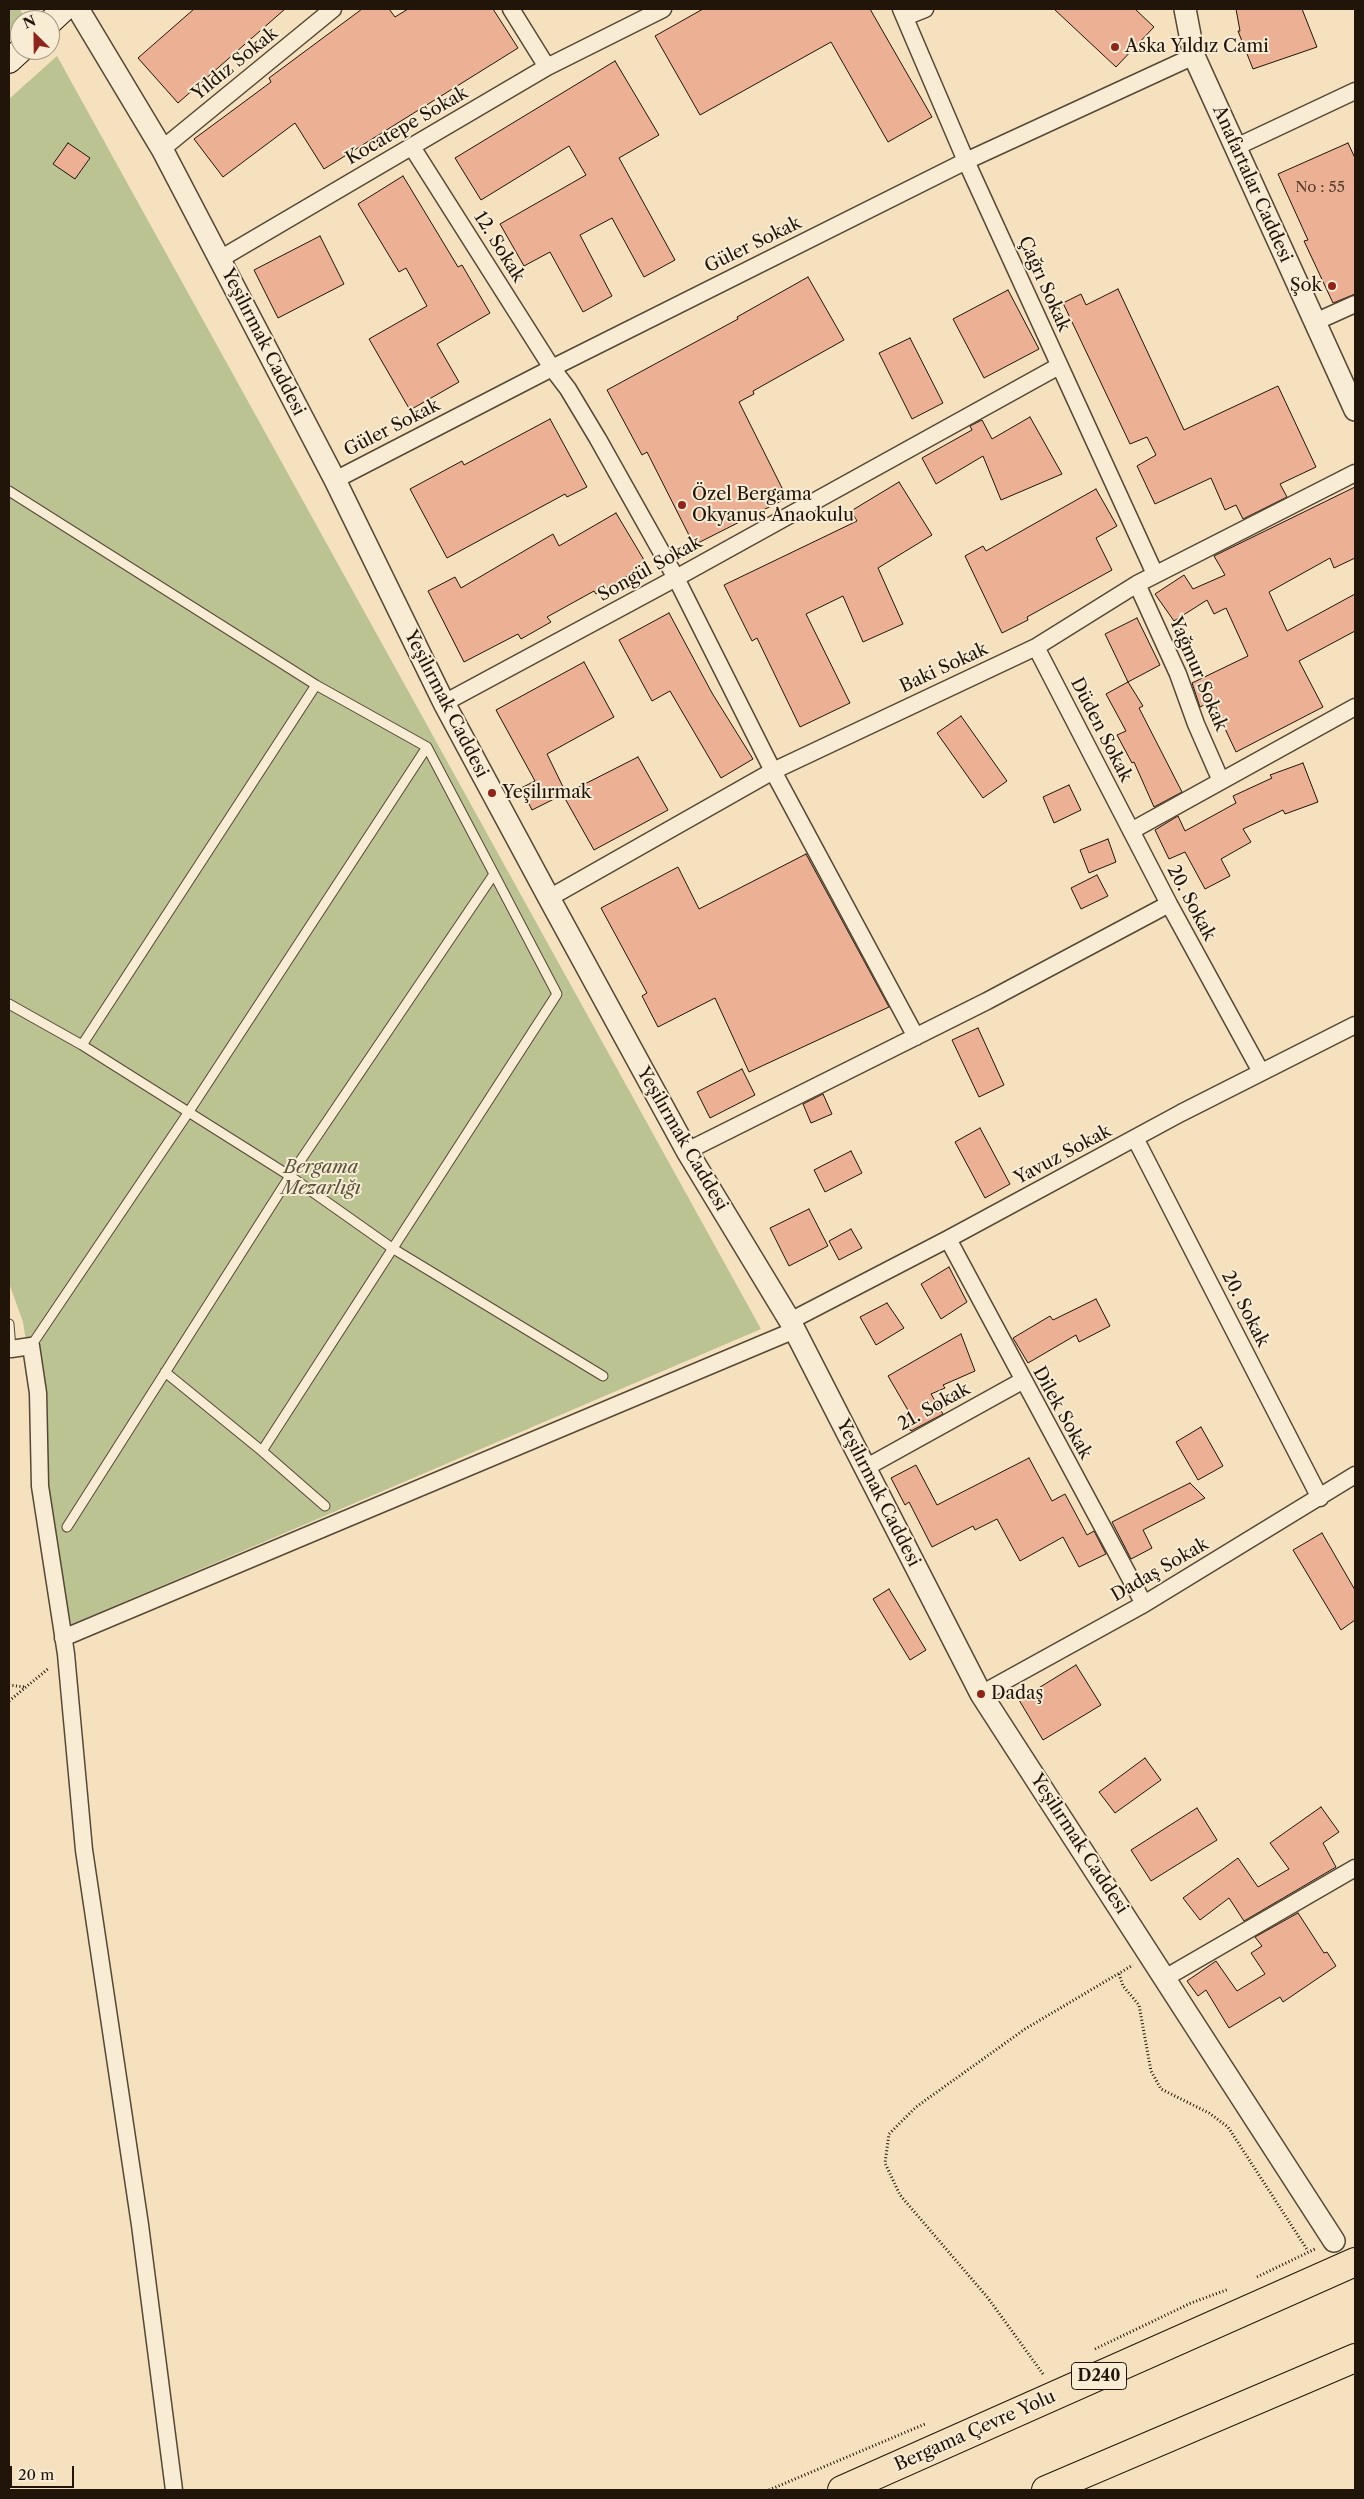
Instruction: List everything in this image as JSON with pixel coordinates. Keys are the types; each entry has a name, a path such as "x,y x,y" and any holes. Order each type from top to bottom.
{"highway":[{"name":"Bergama Çevre Yolu","path":"842,2490 1355,2262"},
{"path":"1046,2490 1355,2358"}],"street":[{"name":"Yeşilırmak Caddesi","path":"78,9 162,149 335,480 444,703 549,898 687,1151 793,1326 981,1694 1334,2241"},
{"name":"Yıldız Sokak","path":"162,149 333,9"},
{"path":"511,9 547,67"},
{"name":"Kocatepe Sokak","path":"220,259 547,67 663,9"},
{"path":"903,13 924,9"},
{"name":"Anafartalar Caddesi","path":"1185,9 1194,56 1355,410"},
{"name":"Çağrı Sokak","path":"903,13 966,162 1155,574"},
{"name":"Güler Sokak","path":"335,480 552,368 966,162 1194,56"},
{"path":"1236,147 1355,91"},
{"name":"12. Sokak","path":"412,147 552,368 568,388 676,578 773,771 916,1037"},
{"path":"1315,322 1355,304"},
{"name":"Songül Sokak","path":"444,703 676,578 1059,366"},
{"name":"Baki Sokak","path":"549,898 773,771 1036,647 1155,574 1355,473"},
{"name":"Yağmur Sokak","path":"1137,584 1178,674 1196,724 1221,781"},
{"name":"Düden Sokak","path":"1036,647 1131,831"},
{"path":"1131,831 1355,707"},
{"name":"20. Sokak","path":"1131,831 1261,1072"},
{"path":"687,1151 916,1037 1169,904"},
{"name":"Yavuz Sokak","path":"63,1638 793,1326 948,1239 1135,1138 1355,1025"},
{"name":"20. Sokak","path":"1135,1138 1320,1498"},
{"name":"Dilek Sokak","path":"948,1239 1022,1381 1144,1604"},
{"path":"11,1348 31,1346 38,1393 40,1486 66,1654 84,1850 140,2225 174,2490"},
{"name":"21. Sokak","path":"865,1468 1022,1381"},
{"name":"Dadaş Sokak","path":"981,1694 1144,1604 1355,1475"},
{"path":"1165,1978 1355,1868"}],"lane":[{"path":"9,491 316,685 427,747 557,994 262,1451"},
{"path":"82,1045 316,685"},
{"path":"31,1346 188,1113 427,747"},
{"path":"67,1527 290,1176 494,874"},
{"path":"9,1004 82,1045 290,1176 392,1248 603,1376"},
{"path":"9,1324 11,1348"},
{"path":"165,1372 262,1451 325,1506"}],"path":[{"path":"9,1701 66,1654"},
{"path":"9,1685 25,1687"},
{"path":"1043,2374 988,2298 900,2195 885,2163 889,2134 916,2107 1025,2029 1150,1954"},
{"path":"1119,1974 1123,1986 1139,2005 1151,2071 1161,2089 1209,2113 1228,2127 1308,2252"},
{"path":"1252,2280 1334,2241"},
{"path":"1092,2350 1191,2303 1236,2287"},
{"path":"1034,2378 1051,2370"},
{"path":"769,2490 933,2421"}],"green space":[{"path":"9,9 20,9 10,10 9,31"},
{"name":"Bergama Mezarlığı","path":"53,60 59,60 761,1329 70,1625 23,1322 9,1283 9,99"}],"building":[{"path":"194,9 285,9 178,103 138,58"},
{"path":"362,9 389,9 395,17 408,9 493,9 518,48 324,169 295,123 223,177 194,139 271,82 269,78"},
{"path":"703,9 870,9 932,117 888,142 831,42 700,115 655,36"},
{"name":"Aska Yıldız Cami","path":"1054,9 1135,9 1154,27 1116,67"},
{"path":"1236,9 1302,9 1317,47 1253,69 1238,31 1240,31"},
{"path":"615,61 659,135 619,158 675,260 644,277 612,218 580,235 612,296 583,312 550,252 524,266 500,224 586,175 569,146 481,200 455,158"},
{"path":"68,143 90,158 75,179 53,164"},
{"path":"1348,143 1355,158 1355,294 1333,303 1304,241 1308,240 1278,174"},
{"path":"403,176 458,267 462,265 490,313 437,344 459,382 410,410 369,339 427,306 406,268 399,272 358,204"},
{"path":"320,236 344,284 278,318 254,270"},
{"path":"808,277 844,340 753,391 754,394 739,402 787,498 694,545 647,452 642,455 607,390 738,319 737,317"},
{"path":"1118,289 1184,430 1278,386 1316,467 1280,484 1287,497 1243,519 1236,505 1225,510 1211,478 1155,504 1137,466 1156,455 1147,437 1130,444 1063,303 1081,294 1086,305"},
{"path":"1008,290 1039,349 984,378 953,319"},
{"path":"910,338 943,403 912,419 879,353"},
{"path":"1030,417 1062,474 1001,500 983,456 936,484 922,458 972,430 970,426 982,420 992,439"},
{"path":"550,419 587,487 567,497 565,494 447,558 410,489 462,461 464,465"},
{"path":"899,482 932,535 878,568 903,624 863,642 843,596 806,614 850,703 800,727 757,638 752,641 724,585 857,521 851,511"},
{"path":"1355,487 1355,558 1334,568 1330,558 1269,592 1287,631 1355,594 1355,631 1299,661 1323,707 1236,752 1212,701 1200,707 1192,683 1248,656 1226,608 1214,614 1207,600 1174,621 1155,594 1184,575 1193,589 1225,575 1214,556"},
{"path":"1096,489 1117,526 1096,538 1112,570 1027,617 1028,620 1002,633 965,556 983,546 986,551"},
{"path":"616,513 647,565 596,594 594,591 547,617 551,622 521,639 518,634 464,662 428,591 455,577 461,588 553,534 559,546"},
{"path":"669,613 712,693 753,759 721,778 670,691 652,701 619,640"},
{"path":"1137,618 1160,665 1128,682 1105,634"},
{"path":"584,662 614,717 547,754 566,793 532,810 521,788 535,781 496,710"},
{"path":"1128,682 1143,706 1139,708 1182,792 1154,807 1134,762 1132,763 1117,735 1126,731 1106,694"},
{"path":"961,716 1007,781 983,798 937,733"},
{"path":"638,757 668,810 594,850 563,795"},
{"path":"1303,763 1318,802 1285,814 1283,810 1243,829 1251,842 1221,859 1230,876 1205,889 1185,852 1169,859 1155,830 1178,816 1185,831 1236,803 1233,796 1272,778 1270,775"},
{"path":"1069,785 1081,810 1054,823 1043,797"},
{"path":"1108,839 1116,862 1089,873 1080,850"},
{"path":"806,854 889,1007 749,1072 715,998 658,1027 642,996 647,993 601,908 678,867 699,909"},
{"path":"1097,875 1108,896 1081,909 1071,888"},
{"path":"978,1028 1004,1085 979,1097 952,1040"},
{"path":"742,1069 755,1095 710,1118 697,1092"},
{"path":"823,1094 832,1114 811,1123 803,1104"},
{"path":"980,1128 1010,1184 985,1198 955,1142"},
{"path":"851,1151 862,1173 825,1192 814,1170"},
{"path":"809,1209 828,1246 789,1266 770,1228"},
{"path":"851,1229 862,1248 839,1260 829,1241"},
{"path":"949,1267 967,1302 941,1319 921,1284"},
{"path":"1096,1299 1110,1326 1079,1342 1076,1335 1028,1363 1013,1338 1050,1316 1053,1320"},
{"path":"887,1303 904,1328 876,1345 860,1317"},
{"path":"961,1334 975,1371 943,1385 945,1388 931,1394 943,1414 911,1431 901,1416 909,1412 888,1376"},
{"path":"1201,1427 1223,1466 1198,1480 1176,1442"},
{"path":"1029,1458 1052,1501 1065,1494 1087,1535 1094,1531 1106,1554 1079,1567 1063,1537 1020,1561 997,1519 975,1530 973,1526 932,1547 909,1502 905,1505 891,1478 916,1465 937,1505"},
{"path":"1190,1483 1205,1498 1143,1530 1152,1548 1131,1559 1112,1522"},
{"path":"1322,1533 1355,1590 1355,1620 1341,1630 1293,1550"},
{"path":"889,1589 926,1650 910,1660 873,1599"},
{"path":"1076,1665 1101,1705 1043,1740 1019,1700"},
{"path":"1145,1758 1161,1780 1115,1813 1099,1792"},
{"path":"1321,1807 1339,1832 1323,1843 1336,1867 1244,1921 1229,1898 1200,1920 1183,1898 1238,1858 1258,1887 1289,1869 1270,1843"},
{"path":"1197,1808 1217,1840 1151,1881 1131,1850"},
{"path":"1298,1913 1324,1953 1327,1952 1336,1966 1283,2002 1280,1997 1229,2028 1206,1990 1198,1996 1187,1981 1216,1961 1237,1991 1265,1974 1251,1953 1262,1946 1255,1937"}],"place":[{"name":"Aska Yıldız Cami","path":"1115,47"},
{"name":"Şok","path":"1332,286"},
{"name":"Özel Bergama Okyanus Anaokulu","path":"682,505"},
{"name":"Yeşilırmak","path":"492,793"},
{"name":"Dadaş","path":"981,1694"}]}
